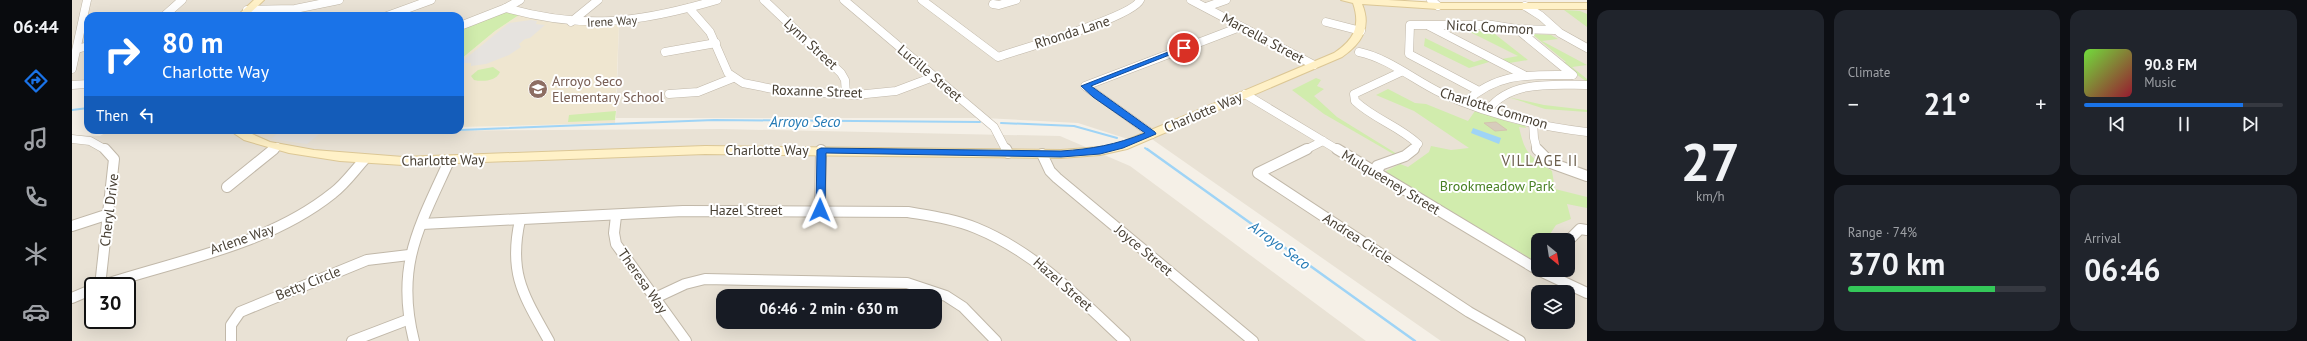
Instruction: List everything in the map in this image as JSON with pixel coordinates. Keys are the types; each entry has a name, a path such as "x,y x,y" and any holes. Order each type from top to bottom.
{"street":[{"path":"84,12 87,0"},
{"path":"168,12 182,0"},
{"path":"245,12 260,0"},
{"path":"257,12 295,9 339,0"},
{"path":"398,12 431,0"},
{"path":"464,24 506,8 520,0"},
{"path":"571,22 598,0"},
{"name":"Irene Way","path":"506,8 531,16 571,22 626,22 717,0"},
{"name":"Lynn Street","path":"764,0 841,73 845,80 846,94"},
{"name":"Lucille Street","path":"844,0 936,76 994,127 1008,153"},
{"name":"Rhonda Lane","path":"922,0 998,57 1117,17 1138,5 1140,0"},
{"path":"993,4 999,5 1016,0"},
{"name":"Marcella Street","path":"1192,0 1314,66"},
{"path":"1206,7 1226,0"},
{"path":"1346,0 1526,7 1585,4"},
{"path":"1553,0 1585,4"},
{"path":"1354,50 1361,31 1363,18 1357,1"},
{"path":"1526,7 1527,10 1540,17 1555,30 1587,48"},
{"path":"669,94 698,92 733,78 724,68 716,43 708,29 689,8"},
{"path":"72,69 84,13"},
{"path":"1326,22 1361,31"},
{"name":"Nicol Common","path":"1477,90 1409,54 1410,25 1492,25 1516,29 1555,30"},
{"path":"1428,25 1504,63 1524,76"},
{"path":"1152,134 1085,86 1240,27"},
{"path":"1516,29 1571,75 1586,85"},
{"path":"665,52 716,43"},
{"path":"76,49 84,47"},
{"name":"Charlotte Way","path":"242,134 255,142 364,160 448,161 705,150 821,150 1042,154 1100,151 1136,141 1245,94 1354,50"},
{"name":"Charlotte Common","path":"1354,50 1448,96 1488,110 1533,122 1567,130 1587,132"},
{"path":"1376,170 1384,170 1392,165 1392,162 1414,150 1418,144 1411,136 1364,110 1354,98 1357,92 1401,72"},
{"path":"1466,102 1477,90 1497,81 1524,76 1571,75"},
{"name":"Roxanne Street","path":"733,78 749,86 772,91 846,94 889,92 936,76"},
{"path":"72,85 84,84"},
{"path":"1488,110 1490,104 1500,96 1522,88 1542,85 1586,85"},
{"name":"Mulqueeney Street","path":"1245,94 1323,142 1376,170 1531,264"},
{"path":"1533,122 1534,144 1539,153 1561,167 1587,176"},
{"name":"Cheryl Drive","path":"72,139 100,145 108,149 114,159 101,277"},
{"name":"Andrea Circle","path":"1323,142 1258,173 1469,312 1520,341"},
{"path":"227,187 277,146"},
{"path":"820,210 821,150"},
{"name":"Joyce Street","path":"1042,154 1050,171 1057,178 1253,341"},
{"name":"Arlene Way","path":"128,277 250,238 286,223 315,207 332,194 364,160"},
{"path":"414,341 407,320 404,282 409,255 448,161"},
{"name":"Hazel Street","path":"422,224 616,216 691,211 820,210 931,215 980,230 1024,251 1044,266 1125,341"},
{"path":"72,226 109,214"},
{"name":"Theresa Way","path":"616,216 614,233 616,244 686,341"},
{"path":"520,220 514,240 513,261 516,278 549,341"},
{"path":"1575,234 1580,229 1587,230"},
{"name":"Betty Circle","path":"231,341 231,325 235,317 247,309 362,262 384,257 409,255"},
{"name":"Mulqueeney Street","path":"1554,277 1587,293"},
{"path":"655,298 685,284 705,279 907,283 946,296 962,307 996,341"},
{"path":"72,298 84,293"},
{"path":"352,341 407,320"}],"shaded area":[{"path":"72,0 1346,0 1587,9 1587,341 1441,341 1146,135 1134,141 1078,123 984,118 616,118 619,23 589,24 506,8 464,24 464,12 84,12 84,84 72,85"},
{"name":"Arroyo Seco Elementary School","path":"522,13 619,23 615,123 464,127 464,57 495,31"},
{"path":"531,20 537,21 536,24 545,25 530,38 525,39 519,44 521,47 509,55 486,64 471,66 471,63 464,63 464,60 509,23"},
{"path":"721,129 1060,136 1130,166 1366,341 72,341 72,135 464,134 464,131"},
{"path":"277,134 320,134 307,144 271,139"}],"green space":[{"path":"506,8 522,13 495,31 464,57 464,24"},
{"path":"1564,10 1580,11 1587,14 1587,27"},
{"path":"1468,31 1491,31 1528,60 1509,63 1502,59 1518,56"},
{"path":"1532,34 1551,35 1558,39 1542,41 1587,65 1572,67 1587,79 1587,82 1561,63 1566,62"},
{"path":"1425,38 1474,62 1484,59 1489,62 1469,68 1424,46"},
{"path":"493,67 500,72 492,79 478,81 474,80 471,76 478,70"},
{"path":"1316,78 1321,80 1317,86 1324,89 1314,96 1337,117 1397,154 1395,155 1324,114 1292,90"},
{"name":"Brookmeadow Park","path":"1388,89 1415,103 1426,104 1468,121 1475,111 1516,124 1516,120 1524,123 1526,128 1519,127 1523,143 1529,154 1552,171 1555,189 1587,197 1587,208 1567,204 1571,219 1556,225 1551,233 1531,233 1531,259 1384,172 1400,164 1408,167 1429,152 1431,146 1451,150 1469,148 1414,111 1376,95"},
{"path":"1508,97 1544,105 1587,110 1587,112 1545,109"},
{"path":"616,111 615,120 568,122 569,115"}],"water":[{"path":"1473,128 1501,138 1499,144 1471,133"}],"building":[{"name":"Brookmeadow Park","path":"1496,122 1507,130 1495,131 1484,123"}],"waterway":[{"name":"Arroyo Seco","path":"72,110 84,108"},
{"name":"Arroyo Seco","path":"464,130 714,120 980,122"},
{"name":"Arroyo Seco","path":"1001,123 1074,126 1117,138"},
{"name":"Arroyo Seco","path":"1147,149 1415,341"}],"place":[{"name":"Arroyo Seco Elementary School","path":"538,89"}],"district":[{"name":"VILLAGE II","path":"1540,160"}],"route":[{"path":"820,210 821,150 1061,154 1100,151 1123,146 1152,134 1085,86 1184,48"}]}
